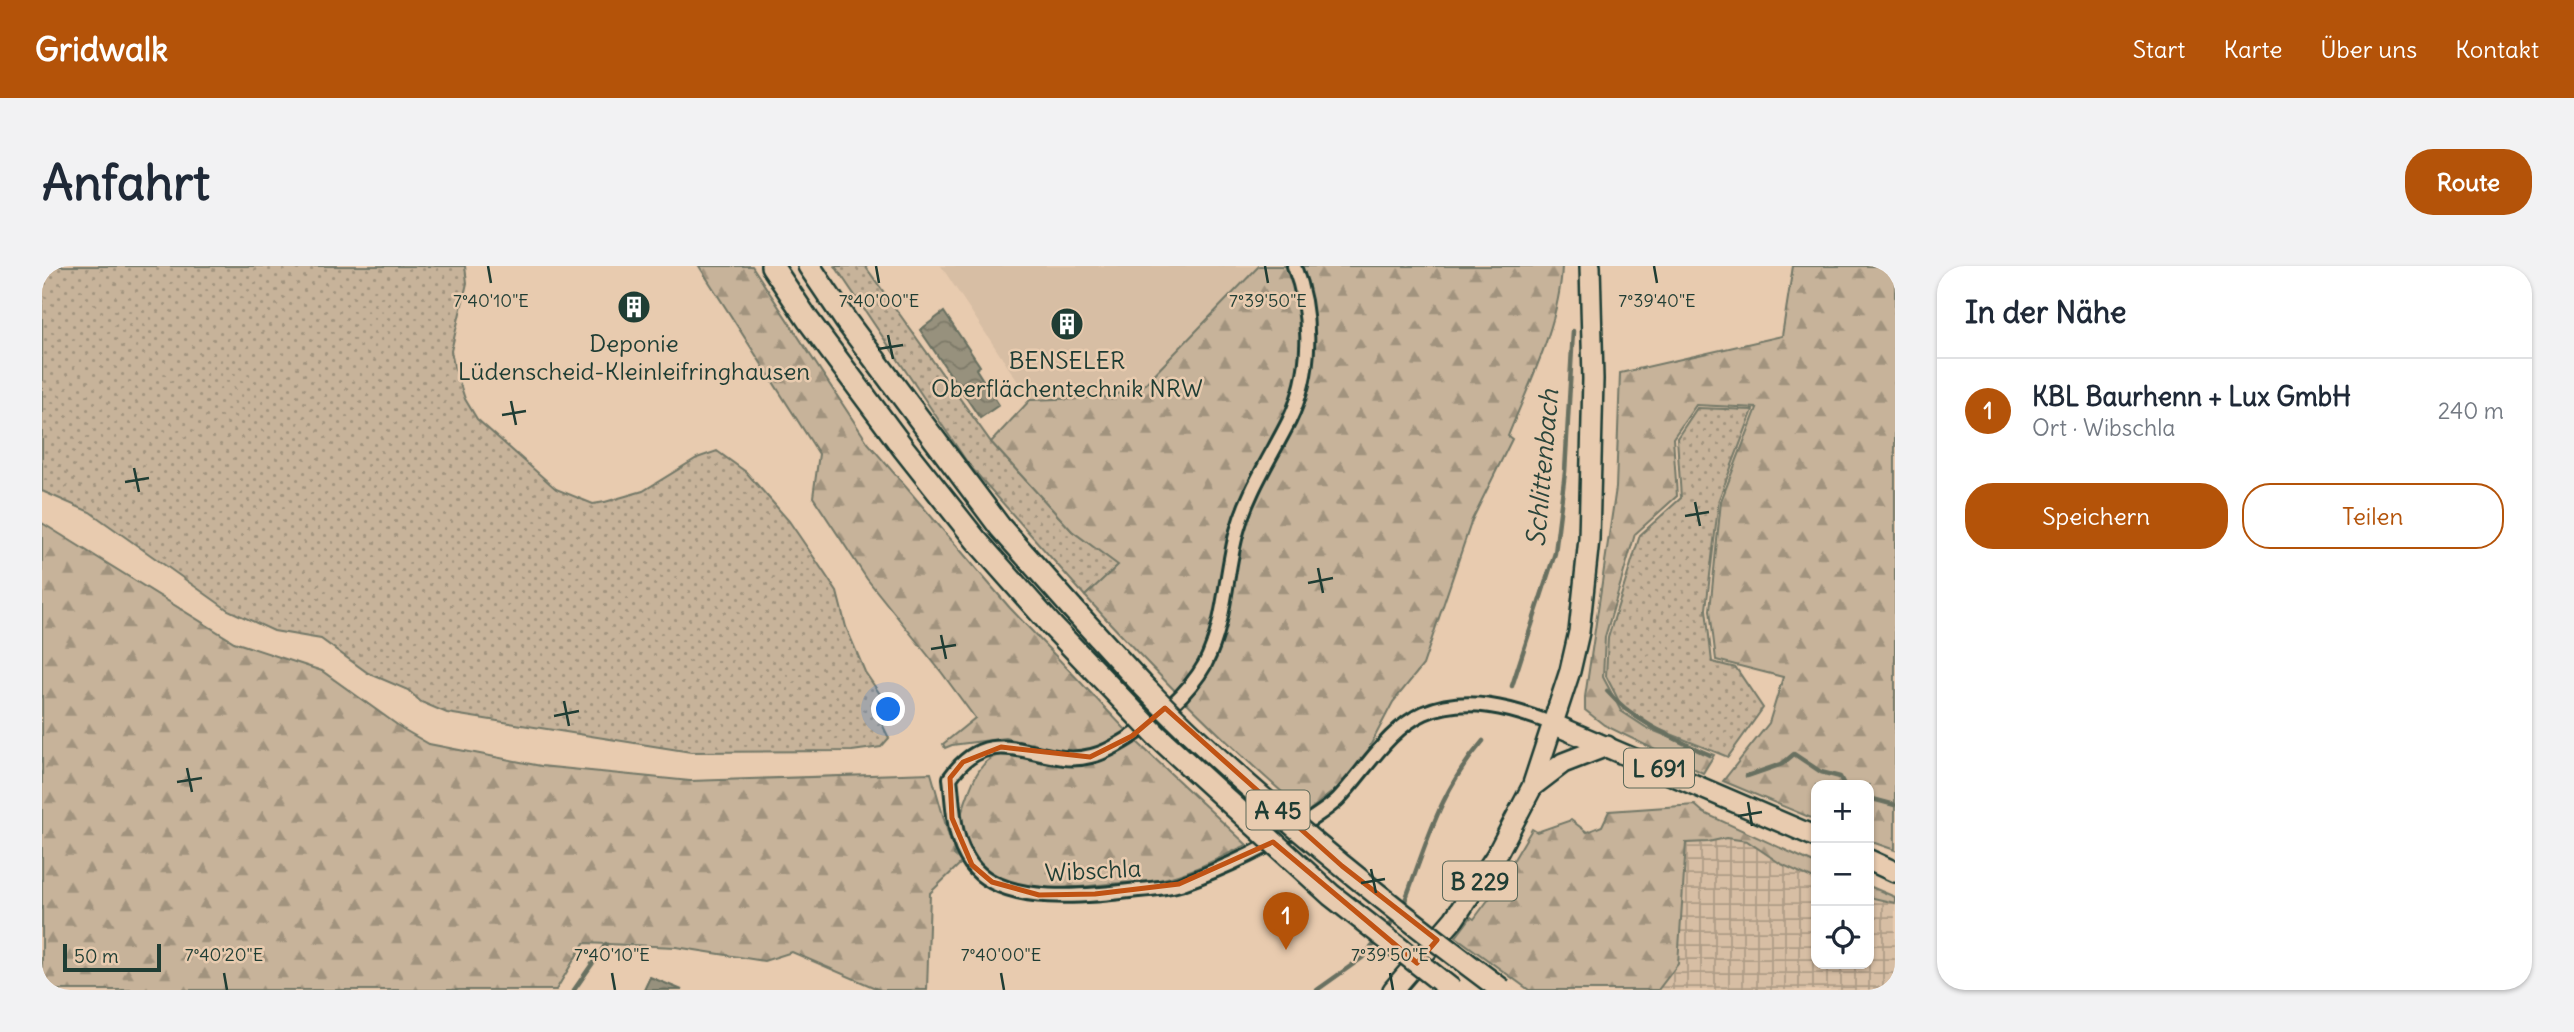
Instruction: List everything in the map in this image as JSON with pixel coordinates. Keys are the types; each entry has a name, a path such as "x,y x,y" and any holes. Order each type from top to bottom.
{"highway":[{"name":"A 45","path":"809,266 854,332 1000,527 1158,701 1202,744 1342,866 1502,990"},
{"name":"A 45","path":"774,268 808,320 904,449 975,540 1052,626 1156,735 1331,894 1452,990"}],"main road":[{"name":"B 229","path":"1394,990 1454,919 1496,856 1532,787 1573,658 1587,567 1592,379 1590,266"},
{"name":"L 691","path":"1553,724 1811,835"},
{"name":"B 229","path":"1532,787 1563,763 1606,746"},
{"path":"1874,862 1895,872"}],"street":[{"name":"Wibschla","path":"1294,266 1305,303 1307,326 1307,351 1302,383 1290,419 1252,492 1238,528 1216,637 1205,663 1180,696 1132,736 1090,757 1067,758 1016,747 1002,747 974,755 959,765 950,778 952,818 956,835 972,865 992,882 1039,895 1115,893 1179,884 1255,852 1312,819 1337,801 1404,725 1423,713 1461,703 1493,706 1528,714 1553,724"}],"highlighted area":[{"path":"1165,708 1342,866 1437,940 1417,963 1273,842 1179,884 1095,894 1039,895 992,882 972,865 952,818 950,778 963,762 1001,747 1090,757 1132,736"}],"shaded area":[{"path":"941,266 1259,266 1142,387 1107,397 1030,400"},
{"path":"1726,838 1747,841 1781,864 1811,878 1811,969 1874,969 1874,898 1895,903 1895,990 1658,990 1678,964 1685,843"}],"green space":[{"path":"42,266 465,266 467,283 451,351 465,399 477,419 556,489 593,504 643,491 697,458 717,451 746,472 789,521 837,592 846,627 865,672 882,697 876,712 889,738 881,747 852,751 691,752 447,713 421,702 408,690 368,673 321,639 274,631 228,610 90,512 42,491"},
{"path":"699,266 752,266 868,443 1010,608 1127,731 1108,743 1082,752 1048,749 1006,738 945,748 943,744 975,718 867,579 813,497 819,454"},
{"path":"835,266 865,266 991,442 1072,531 1119,565 1085,596 969,465"},
{"path":"1259,266 1562,266 1550,331 1508,436 1512,439 1472,520 1423,665 1393,702 1371,748 1346,781 1306,813 1192,708 1085,596 1118,565 1072,531 991,442 1030,400 1107,397 1142,387"},
{"path":"1793,266 1895,266 1895,850 1874,843 1874,780 1811,780 1811,818 1723,781 1769,723 1783,677 1716,660 1710,610 1721,501 1757,408 1696,405 1673,438 1677,496 1635,534 1605,637 1603,677 1621,711 1647,728 1714,755 1703,773 1604,725 1585,710 1616,488 1620,373 1782,336"},
{"path":"1697,408 1753,410 1719,499 1706,609 1712,662 1736,668 1763,708 1728,757 1648,725 1623,709 1606,676 1608,638 1640,535 1681,498 1677,438"},
{"path":"42,523 234,642 322,671 403,729 429,744 541,766 690,781 931,773 954,855 962,862 930,893 927,990 880,990 792,952 764,961 676,947 584,943 556,990 42,990"},
{"path":"1136,741 1247,845 1195,869 1163,879 1064,888 1018,886 990,873 979,862 970,849 959,819 973,780 989,760 999,755 1011,754 1060,763 1089,763 1113,755"},
{"path":"1695,805 1704,813 1811,862 1811,878 1781,864 1747,841 1726,838 1686,843 1678,964 1658,990 1529,990 1456,937 1471,917 1474,919 1497,888 1532,829 1537,832 1571,820 1587,832 1602,826 1609,811"},
{"path":"1874,888 1895,897 1895,903 1874,898"}],"water":[{"path":"944,312 980,366 976,369 999,405 980,418 920,330"},
{"path":"650,977 682,990 644,990"}],"waterway":[{"name":"Schlittenbach","path":"1512,686 1555,553 1565,472 1573,331"},
{"path":"1607,691 1641,720 1709,755"},
{"name":"Schlittenbach","path":"1403,906 1444,800 1483,741"},
{"path":"1747,776 1782,764 1794,754 1821,772 1840,777 1842,780"},
{"path":"1874,799 1895,805"},
{"name":"Schlittenbach","path":"1385,932 1396,916"},
{"name":"Schlittenbach","path":"1317,990 1362,958 1377,941"},
{"path":"574,990 606,944"}],"place":[{"name":"Deponie Lüdenscheid-Kleinleifringhausen","path":"634,307"},
{"name":"BENSELER Oberflächentechnik NRW","path":"1067,324"},
{"name":"KBL Baurhenn + Lux GmbH","path":"1286,950"}]}
